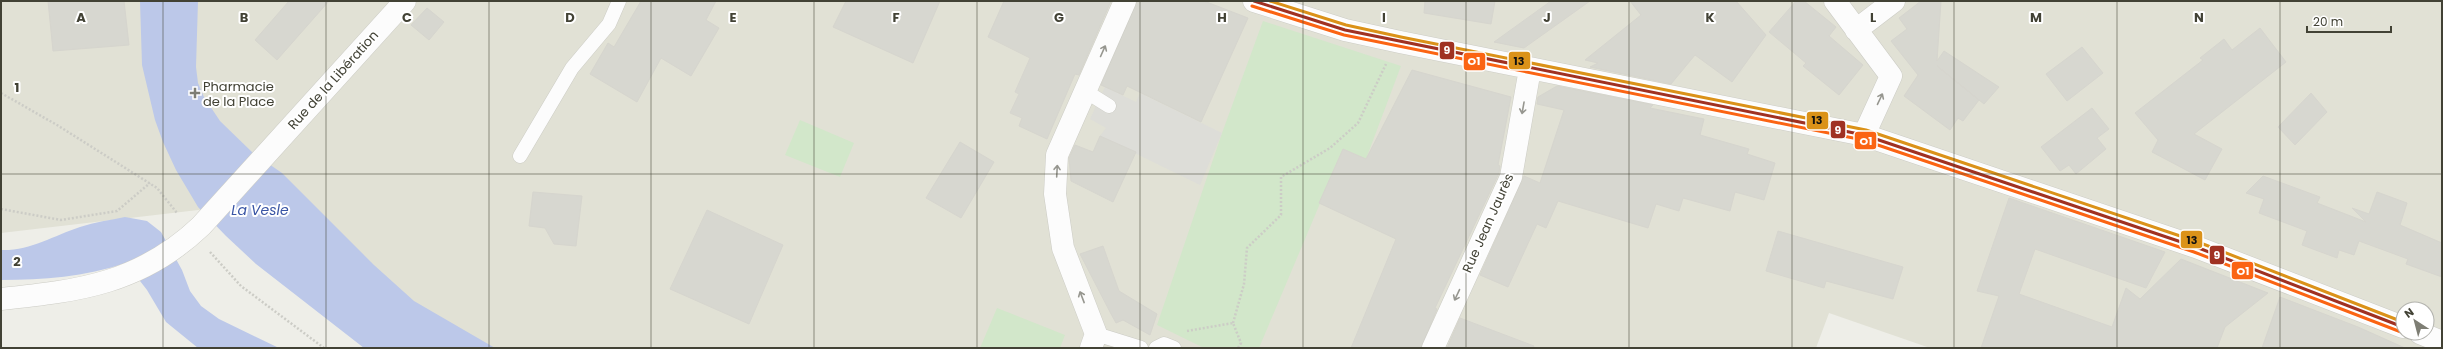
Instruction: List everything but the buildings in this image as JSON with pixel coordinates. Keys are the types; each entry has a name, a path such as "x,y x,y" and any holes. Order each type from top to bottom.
{"street":[{"name":"Rue de la Libération","path":"1,299 62,293 125,277 169,254 197,229 405,1"},
{"path":"1093,341 1063,248 1056,194 1057,155 1125,1"},
{"path":"1254,1 1345,30 1530,69 1864,135 2196,247 2395,324"},
{"path":"1835,1 1891,76 1864,135"},
{"path":"1856,30 1894,1"},
{"name":"Rue Jean Jaurès","path":"1433,348 1511,177 1530,69"}],"lane":[{"path":"520,156 572,68 609,24 619,1"},
{"path":"1085,91 1108,106"},
{"path":"1093,341 1141,348"},
{"path":"1156,348 1164,344 1172,347"}],"path":[{"path":"1238,348 1241,343 1233,323 1244,284 1247,248 1282,215 1281,177 1330,148 1358,123 1390,56 1400,42"},
{"path":"1,93 57,125 157,188 197,229 241,286 324,348"},
{"path":"1,209 61,220 117,211 150,183"},
{"path":"1172,347 1178,333 1233,323"}],"shaded area":[{"path":"1,1 2442,1 2442,348 1930,348 1829,313 1816,348 481,348 259,203 1,233"},
{"path":"1105,87 1136,102 1140,93 1222,133 1200,185 1100,136 1106,128 1090,119"}],"green space":[{"path":"1263,21 1401,66 1366,159 1343,149 1259,348 1204,348 1157,325 1222,133"},
{"path":"800,120 854,143 840,177 785,155"},
{"path":"997,308 1065,335 1060,348 980,348"}],"water":[{"name":"La Vesle","path":"140,1 198,1 196,67 198,83 204,97 220,121 253,153 282,173 374,265 414,301 495,348 364,348 256,264 226,236 198,207 176,170 163,142 155,120 142,65"},
{"path":"125,217 147,221 161,232 182,270 190,291 201,306 219,319 279,348 198,348 166,322 147,290 126,263 79,275 1,280 1,250 12,250 32,246 86,225"}],"transit line":[{"name":"9","path":"1254,1 1345,30 1864,135 2196,247 2395,324"},
{"name":"13","path":"1270,1 1346,25 1401,37 1866,130 2198,242 2395,319"},
{"name":"O1","path":"1252,6 1344,35 1863,140 2194,252 2395,330"}],"place":[{"name":"Pharmacie de la Place","path":"195,93"}]}
